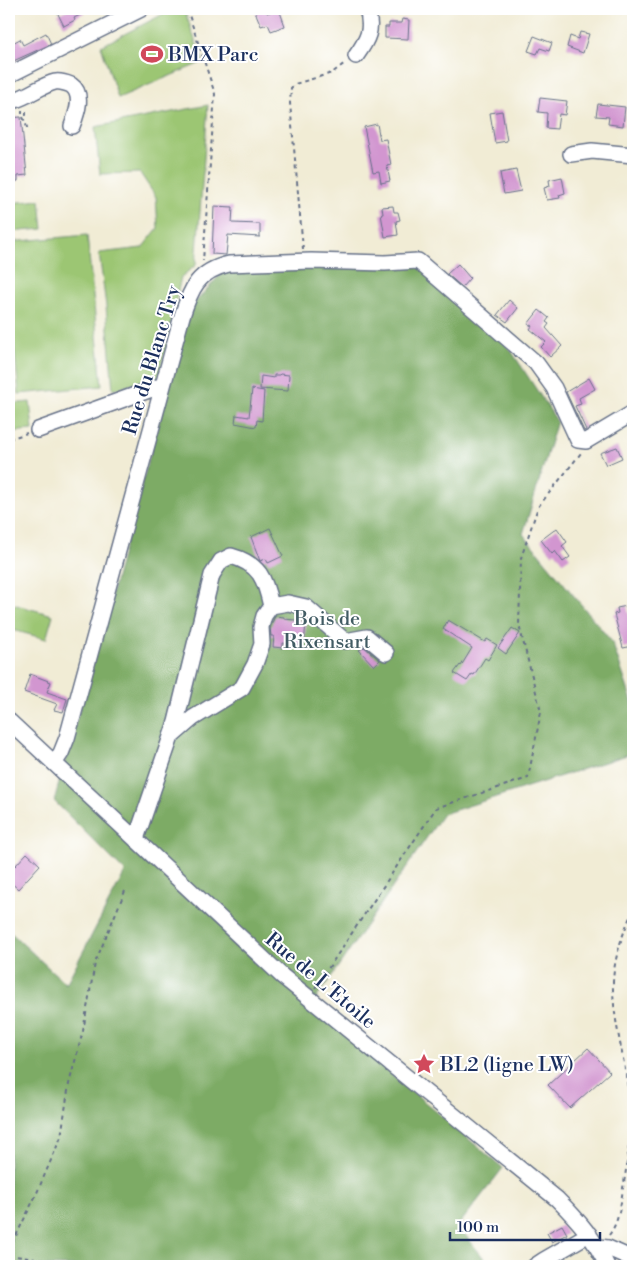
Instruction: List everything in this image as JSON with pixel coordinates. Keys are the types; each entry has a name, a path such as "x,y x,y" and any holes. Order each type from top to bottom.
{"street":[{"path":"72,126 79,96 74,87 66,82 56,82 12,103 9,76 141,9"},
{"path":"356,56 366,42 370,31 370,19 367,9"},
{"path":"571,154 592,151 633,155"},
{"name":"Rue du Blanc Try","path":"55,762 61,753 66,738 187,302 201,276 213,269 229,264 304,261 384,263 416,261 421,263 536,363 554,388 577,439 584,442"},
{"path":"38,430 163,385"},
{"path":"584,442 633,413"},
{"path":"136,839 171,737 212,575 221,561 232,556 244,559 260,572 266,584 271,606"},
{"path":"171,737 193,718 242,688 255,664 262,644 264,616 271,606 288,603 306,608 345,641 367,637 386,653"},
{"name":"Rue de L'Etoile","path":"9,721 278,972 557,1199 578,1219 594,1241 607,1266"},
{"path":"536,1266 544,1260 594,1241 633,1259"}],"path":[{"path":"187,9 215,94 203,264"},
{"path":"304,261 290,103 291,88 295,84 332,73 356,56"},
{"path":"23,117 28,130"},
{"path":"9,438 38,430"},
{"path":"309,997 436,808 528,778 541,712 518,625 521,558 538,507 580,456 584,442"},
{"path":"9,1250 61,1137 69,1084 83,1031 96,963 125,891"},
{"path":"594,1241 611,1233 619,1212 628,1146 630,1108 613,991 618,949 633,910"},
{"path":"9,1255 49,1261 55,1266"}],"green space":[{"name":"BMX Parc","path":"173,9 184,9 203,62 118,98 101,46"},
{"path":"208,105 196,265 181,277 159,377 113,390 106,306 99,253 142,248 158,228 156,197 140,173 100,174 95,127"},
{"path":"40,200 43,229 9,232 9,203"},
{"path":"87,235 102,386 19,394 9,296 9,242"},
{"name":"Bois de Rixensart","path":"426,264 510,349 557,421 523,534 612,642 633,704 633,753 443,814 311,1006 503,1168 458,1226 490,1266 9,1266 9,931 66,984 125,872 54,801 191,307 227,267"},
{"path":"30,402 33,430 9,432 9,404"},
{"path":"9,603 53,615 46,639 9,629"}],"building":[{"path":"69,9 92,9 74,18 75,20 64,26 58,14"},
{"path":"254,9 266,9 267,13 279,9 285,26 271,31 268,24 261,26"},
{"path":"402,19 409,20 408,39 385,38 385,27 389,27 389,23 401,23"},
{"path":"580,32 589,34 583,53 567,47 570,36 578,39"},
{"path":"46,33 51,44 9,63 9,45 20,39 23,45"},
{"path":"534,36 552,43 549,51 540,48 537,54 528,51"},
{"path":"540,98 567,101 565,115 559,114 557,129 546,128 547,113 538,112"},
{"path":"598,104 625,107 623,126 608,124 609,117 596,116"},
{"path":"502,111 507,141 495,143 490,113"},
{"path":"21,117 27,175 18,176 18,181 9,182 9,118"},
{"path":"377,124 380,140 386,139 391,165 387,166 390,181 381,183 379,171 373,172 364,127"},
{"path":"516,170 521,191 504,194 500,173"},
{"path":"562,177 565,193 559,195 560,198 547,200 544,188 550,186 549,180"},
{"path":"214,206 233,207 232,223 260,224 260,237 228,235 226,255 212,254"},
{"path":"393,206 394,212 398,212 400,220 396,221 398,235 385,237 381,214 383,214 382,207"},
{"path":"458,264 470,278 462,287 447,274"},
{"path":"509,300 518,308 507,322 497,315"},
{"path":"539,310 549,318 546,322 549,324 546,328 562,346 550,357 541,347 546,342 530,329 532,326 528,324"},
{"path":"274,375 289,375 288,391 260,389 261,376 274,378"},
{"path":"589,378 595,389 579,398 581,404 575,406 586,430 584,431 566,392"},
{"path":"252,389 264,391 262,421 257,420 256,427 235,423 236,415 249,417"},
{"path":"617,447 622,458 606,465 600,453"},
{"path":"270,528 283,556 268,563 266,559 260,561 251,537"},
{"path":"557,528 567,542 562,546 570,557 563,562 555,551 552,554 541,540"},
{"path":"627,606 631,623 633,623 633,646 623,648 614,614 618,613 617,608"},
{"path":"275,616 284,617 284,619 306,621 304,646 283,643 283,648 273,647 274,636 271,636 270,628"},
{"path":"448,620 485,642 487,639 497,645 488,660 485,658 474,675 472,674 467,681 454,673 461,666 472,648 443,629"},
{"path":"512,628 520,633 506,654 498,648"},
{"path":"364,647 380,660 374,666 359,650"},
{"path":"30,674 51,682 47,692 67,699 63,712 54,710 57,704 24,692"},
{"path":"27,853 40,865 18,889 9,881 9,860 15,866"},
{"path":"588,1048 610,1072 570,1108 548,1085"},
{"path":"562,1225 567,1234 552,1242 547,1233"}],"place":[{"name":"BMX Parc","path":"152,54"},
{"name":"BL2 (ligne LW)","path":"424,1064"}]}
